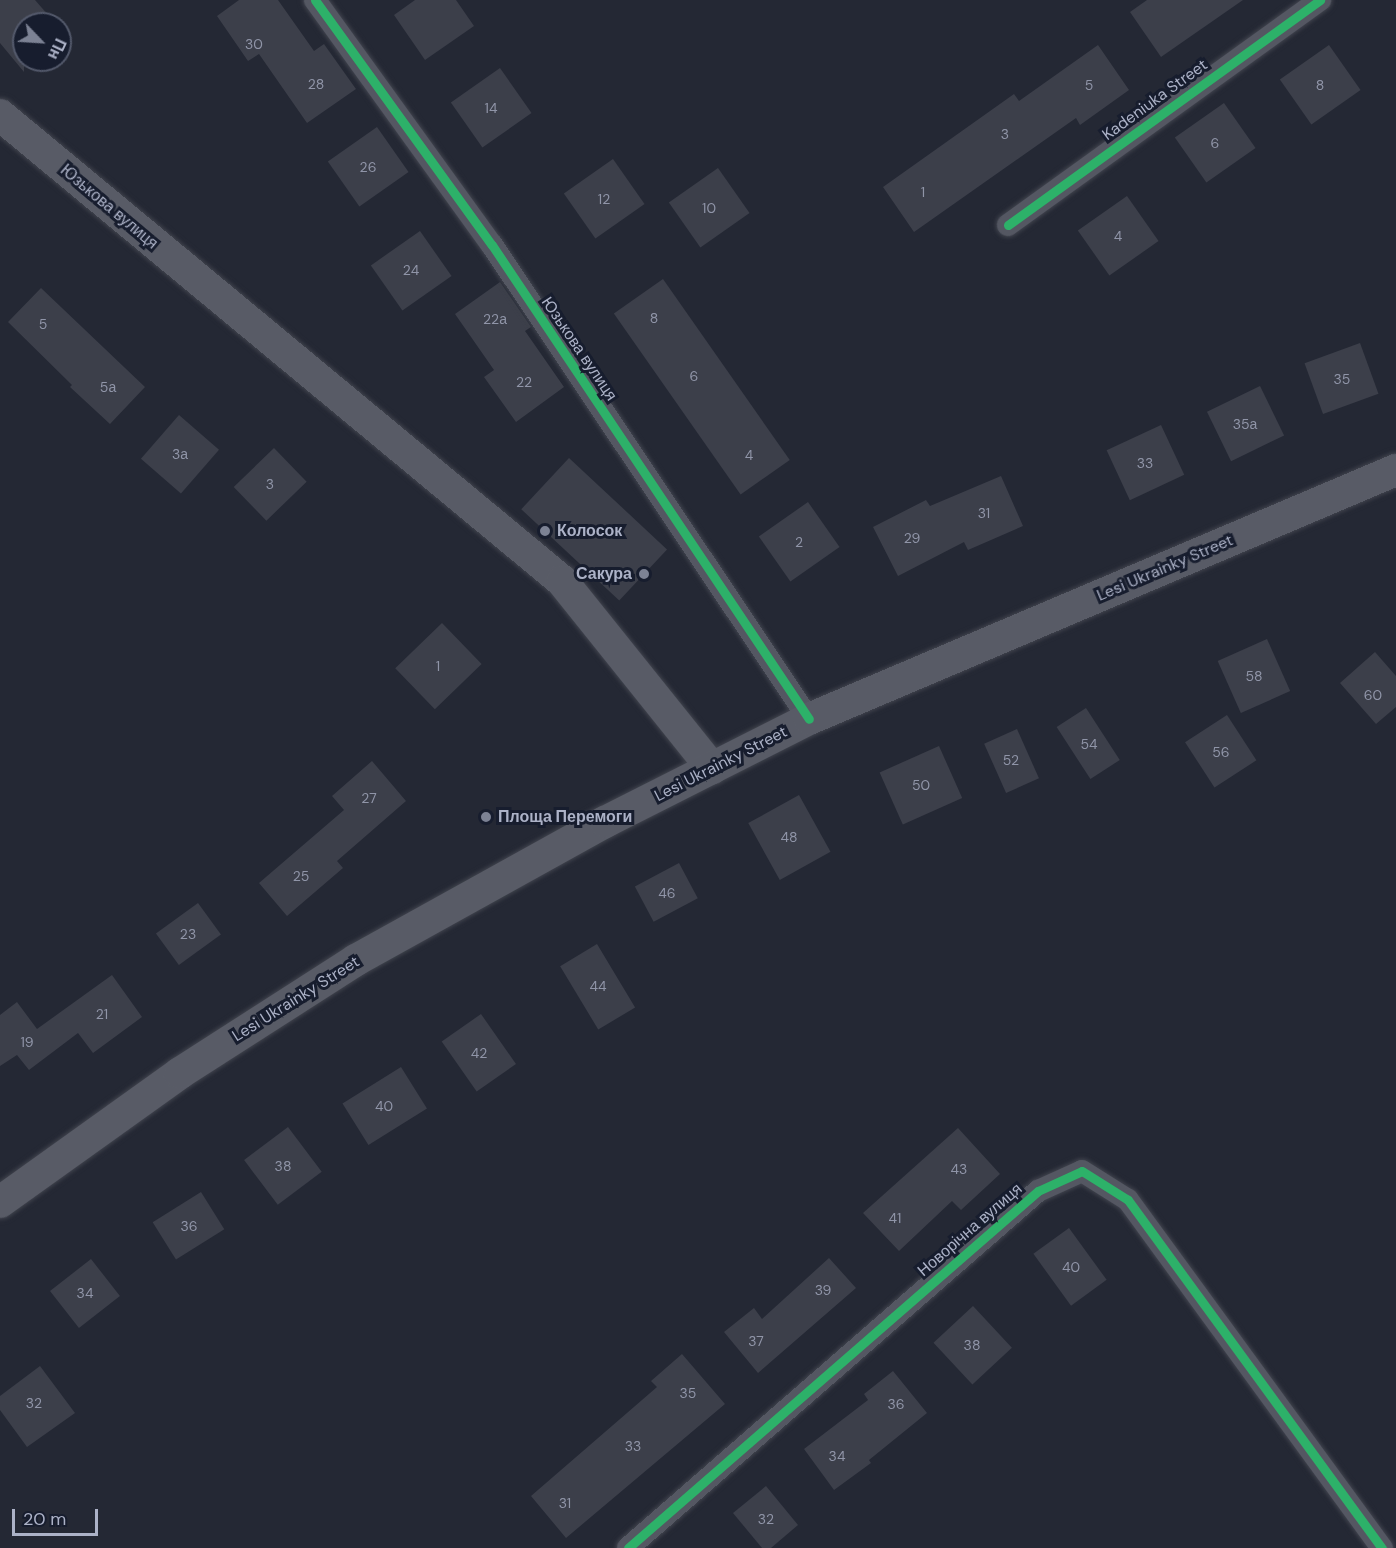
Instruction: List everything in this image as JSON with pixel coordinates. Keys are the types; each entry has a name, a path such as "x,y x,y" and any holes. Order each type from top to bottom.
{"main road":[{"name":"Юзькова вулиця","path":"0,115 562,581 712,768"},
{"name":"Lesi Ukrainky Street","path":"0,1202 180,1073 357,960 605,822 809,719 1396,470"}],"street":[{"name":"Юзькова вулиця","path":"315,0 492,245 809,719"},
{"name":"Kadeniuka Street","path":"1008,225 1320,0"},
{"name":"Новорічна вулиця","path":"628,1548 1038,1191 1082,1171 1128,1200 1382,1548"}],"building":[{"path":"0,0 35,0 46,12 12,12 12,58 0,43"},
{"path":"239,0 278,0 314,51 324,44 356,89 307,123 259,54 248,61 217,16"},
{"path":"415,0 456,0 474,26 425,60 394,15"},
{"path":"1147,0 1243,0 1161,57 1130,12"},
{"path":"1098,45 1129,90 1080,125 1076,118 914,232 883,187 1014,94 1019,101"},
{"path":"1329,45 1361,90 1311,124 1280,79"},
{"path":"500,68 532,113 482,147 451,102"},
{"path":"1224,103 1256,148 1206,182 1175,137"},
{"path":"377,127 409,172 359,206 328,161"},
{"path":"613,159 645,204 595,238 564,193"},
{"path":"718,168 750,213 700,247 669,202"},
{"path":"1127,196 1159,241 1109,275 1078,230"},
{"path":"420,231 452,276 402,310 371,265"},
{"path":"663,279 790,460 741,494 614,313"},
{"path":"500,282 531,327 525,331 564,387 516,422 484,377 494,370 455,314"},
{"path":"41,288 145,387 110,424 70,387 72,385 8,322"},
{"path":"1360,343 1378,394 1323,414 1305,363"},
{"path":"1260,386 1284,435 1231,461 1207,412"},
{"path":"179,415 219,450 181,494 141,459"},
{"path":"1161,425 1184,475 1130,500 1107,450"},
{"path":"274,448 307,482 266,521 234,487"},
{"path":"569,458 667,549 619,601 521,509"},
{"path":"1001,476 1023,526 968,550 964,542 898,576 873,527 926,500 930,506"},
{"path":"808,502 840,547 790,581 759,536"},
{"path":"442,623 482,664 435,709 395,668"},
{"path":"1267,639 1290,691 1241,713 1218,661"},
{"path":"1375,652 1396,676 1396,707 1376,724 1340,683"},
{"path":"1086,708 1120,760 1090,779 1057,727"},
{"path":"1227,715 1256,760 1214,788 1185,742"},
{"path":"1017,729 1039,778 1006,793 984,744"},
{"path":"939,746 962,798 903,825 880,772"},
{"path":"372,761 406,801 337,861 343,868 287,916 259,883 344,810 332,796"},
{"path":"799,795 831,852 780,880 748,823"},
{"path":"679,863 698,898 654,922 635,886"},
{"path":"198,903 221,935 179,965 156,934"},
{"path":"597,944 635,1007 598,1030 560,966"},
{"path":"112,975 142,1017 93,1053 78,1033 29,1070 17,1055 0,1066 0,1015 17,1002 37,1029"},
{"path":"481,1014 516,1064 477,1091 442,1042"},
{"path":"401,1067 427,1109 368,1145 342,1104"},
{"path":"288,1127 322,1172 278,1205 244,1160"},
{"path":"958,1128 1000,1174 961,1210 952,1201 899,1251 863,1213"},
{"path":"201,1192 224,1229 176,1260 153,1222"},
{"path":"1069,1228 1107,1280 1071,1306 1033,1254"},
{"path":"829,1258 856,1288 758,1373 724,1332 754,1308 762,1319"},
{"path":"91,1259 120,1296 79,1328 50,1291"},
{"path":"973,1306 1012,1348 972,1385 934,1343"},
{"path":"682,1354 725,1404 566,1538 531,1496 657,1387 651,1381"},
{"path":"40,1366 75,1413 27,1447 0,1410 0,1396"},
{"path":"893,1371 927,1413 869,1460 871,1463 834,1490 804,1449 868,1400 864,1394"},
{"path":"766,1486 798,1525 771,1548 762,1548 733,1513"}],"cycle path":[{"path":"315,0 492,245 809,719"},
{"path":"1008,225 1320,0"},
{"path":"628,1548 1038,1191 1082,1171 1128,1200 1382,1548"}],"place":[{"name":"Колосок","path":"545,531"},
{"name":"Сакура","path":"644,574"},
{"name":"Площа Перемоги","path":"486,817"}]}
